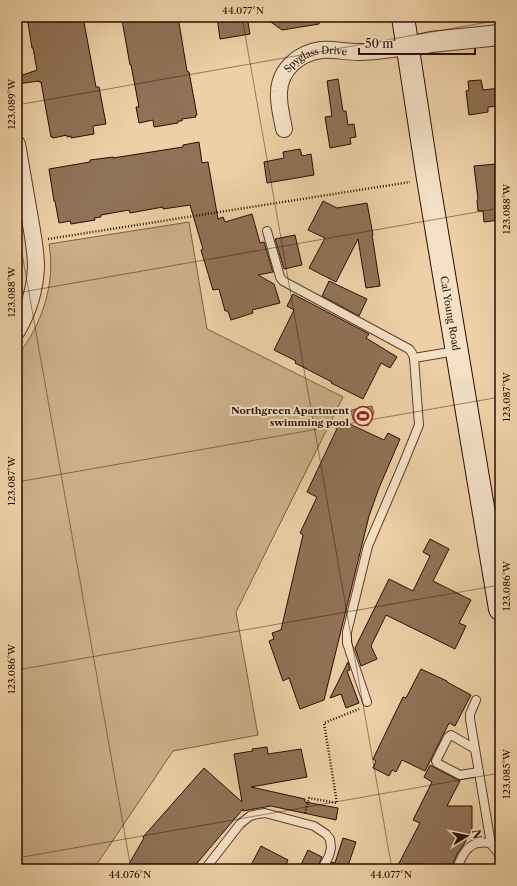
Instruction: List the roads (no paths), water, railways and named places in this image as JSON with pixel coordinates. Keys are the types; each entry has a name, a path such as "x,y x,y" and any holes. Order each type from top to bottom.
{"main road":[{"name":"Cal Young Road","path":"402,17 456,351 500,609"}],"street":[{"path":"407,46 500,35"},
{"name":"Spyglass Drive","path":"284,129 279,97 280,86 284,74 297,59 317,51 330,50 367,52 407,46"},
{"path":"17,144 21,192 33,242 36,268 32,296 17,331"}],"lane":[{"path":"267,231 280,277 283,281 409,350 414,358 419,425 368,546 347,632 347,643 365,705"},
{"path":"414,358 456,351"},
{"path":"476,700 470,717 491,844"},
{"path":"475,749 451,735 448,736 436,761 437,763 460,775 479,772"},
{"path":"205,869 240,824 250,816 265,813 317,827 326,834 330,839 331,848 322,869"},
{"path":"456,869 465,851 471,845 482,842 491,844 498,851 500,861"}],"place":[{"name":"Northgreen Apartment swimming pool","path":"363,416"}]}
